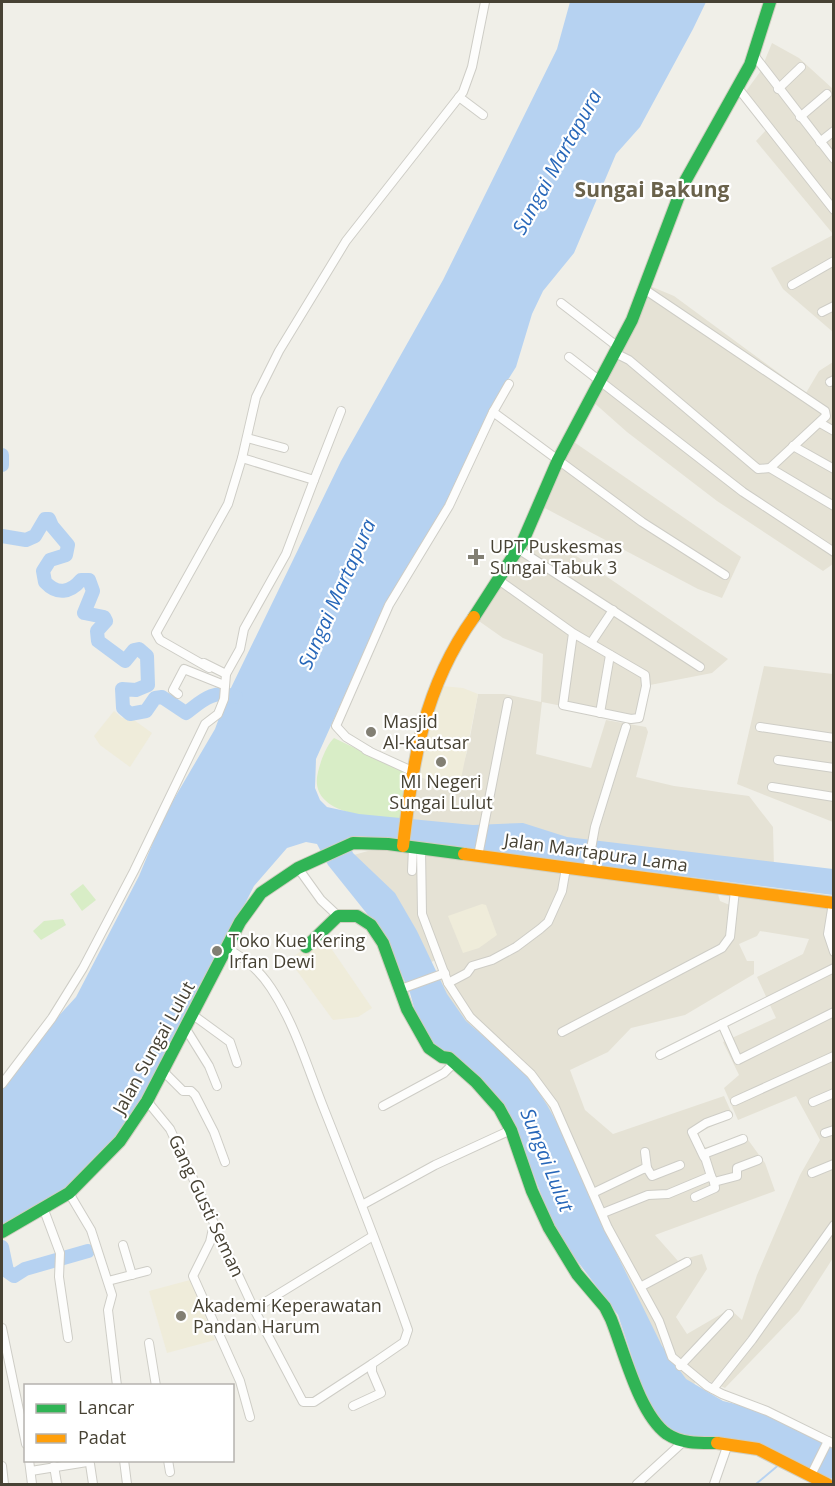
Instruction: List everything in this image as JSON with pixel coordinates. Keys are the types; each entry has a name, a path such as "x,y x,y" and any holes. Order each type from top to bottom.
{"street":[{"path":"226,674 205,666 160,640 156,633 223,515 242,458 250,417 261,384 332,262 459,97 472,67 485,2"},
{"path":"412,871 407,815 412,771 420,731 444,667 460,636 500,581 518,549 558,460 617,350 644,289 688,174 738,88 753,54 770,2"},
{"path":"753,54 834,159"},
{"path":"778,89 801,67"},
{"path":"738,88 834,210"},
{"path":"800,117 827,94"},
{"path":"459,97 483,115"},
{"path":"820,142 834,131"},
{"path":"792,285 834,261"},
{"path":"561,303 758,469 770,468 820,423 825,416 825,411 644,289"},
{"path":"822,312 834,306"},
{"path":"569,357 743,492 834,552"},
{"path":"369,751 346,737 336,726 389,605 449,506 493,412 509,384"},
{"path":"2,1084 83,968 134,871 205,724 219,714 226,674 240,649 244,629 286,554 341,411"},
{"path":"493,412 642,522 725,575"},
{"path":"820,423 834,430"},
{"path":"247,438 284,448"},
{"path":"793,446 834,469"},
{"path":"242,458 314,480"},
{"path":"770,468 834,506"},
{"path":"518,549 700,667"},
{"path":"500,581 573,633 645,675 641,714 635,720 562,704 573,633"},
{"path":"591,643 613,610"},
{"path":"600,713 610,655"},
{"path":"178,694 173,690 184,669 224,691"},
{"path":"478,854 508,702"},
{"path":"587,869 593,837 626,727"},
{"path":"760,727 834,738"},
{"path":"344,739 412,771"},
{"path":"778,760 834,768"},
{"path":"772,787 834,797"},
{"name":"Jalan Martapura Lama","path":"353,843 410,846 478,854 566,868 833,903"},
{"name":"Jalan Sungai Lulut","path":"3,1232 44,1210 69,1193 120,1141 147,1101 255,901 271,886 298,868 353,843"},
{"path":"410,846 422,914 448,983 470,1017 539,1085 561,1118 609,1228 659,1321 668,1352 680,1366 712,1389 767,1410 829,1442 811,1474"},
{"path":"298,868 321,900 338,916"},
{"path":"448,983 467,973 472,966 492,960 516,947 548,922 562,891 566,868"},
{"path":"562,1032 722,948 730,937 735,890"},
{"path":"833,903 828,934 834,952"},
{"path":"306,946 338,916 357,916 371,925 383,943 403,988 407,1009 429,1048 454,1063 476,1082 499,1108 511,1130 532,1191 549,1228 577,1274 605,1307 646,1409 659,1427 683,1442 755,1448 811,1474 827,1485"},
{"path":"228,949 250,963 278,999 362,1204 408,1334 404,1342 372,1364 372,1372 381,1393 353,1406"},
{"path":"660,1055 834,968"},
{"path":"403,988 443,973"},
{"path":"722,1024 738,1060 834,1012"},
{"path":"193,1015 230,1042 237,1063"},
{"path":"186,1029 210,1066 217,1086"},
{"path":"735,1101 834,1056"},
{"path":"383,1106 444,1073 454,1063"},
{"path":"163,1071 183,1090 191,1091 195,1095 214,1132 225,1162"},
{"path":"813,1102 834,1092"},
{"name":"Gang Gusti Seman","path":"147,1101 170,1129 254,1309 305,1404 314,1402 372,1364"},
{"path":"695,1197 715,1188 692,1132 706,1123 728,1115"},
{"path":"362,1204 435,1165 511,1130"},
{"path":"704,1157 704,1154 743,1139"},
{"path":"648,1151 647,1167 652,1176 680,1165"},
{"path":"603,1213 648,1195 668,1194 713,1179 737,1176 737,1168 758,1160"},
{"path":"812,1173 834,1164"},
{"path":"593,1193 647,1167"},
{"path":"69,1193 91,1230 112,1295 108,1310 117,1384"},
{"path":"44,1210 61,1258 59,1277 68,1338"},
{"path":"214,1224 210,1242 194,1273 194,1278 240,1381 250,1417"},
{"path":"712,1389 752,1340 834,1225"},
{"path":"254,1309 373,1236"},
{"path":"123,1245 132,1275"},
{"path":"642,1286 687,1262"},
{"path":"108,1281 147,1271"},
{"path":"680,1366 729,1314"},
{"path":"2,1328 23,1419"},
{"path":"149,1343 156,1384"},
{"path":"636,1485 683,1442"},
{"path":"714,1485 728,1444"},
{"path":"29,1462 33,1485"},
{"path":"31,1471 87,1462 90,1464 93,1485"},
{"path":"124,1462 127,1485"},
{"path":"168,1462 170,1472"},
{"path":"2,1466 4,1485"},
{"path":"54,1466 57,1485"}],"shaded area":[{"path":"772,43 799,58 833,89 833,234 756,141 766,130 741,98 760,72"},
{"path":"833,235 833,332 783,289 771,268"},
{"path":"650,286 674,296 806,393 819,371 833,362 833,564 823,571 717,501 627,432 592,401"},
{"path":"571,440 741,557 722,598 698,589 541,506"},
{"path":"526,535 569,551 728,659 712,673 650,685 642,722 542,702 536,754 591,768 606,720 646,727 648,732 636,777 674,786 749,796 773,827 774,869 410,825 415,776 457,786 468,748 478,694 504,694 541,702 543,654 503,638 476,619"},
{"path":"764,666 833,674 833,822 737,784"},
{"path":"442,686 463,688 478,694 460,784 457,786 415,776 422,734"},
{"path":"114,711 122,718 127,715 152,733 130,767 100,745 94,736"},
{"path":"414,850 717,891 720,901 732,906 734,891 833,906 833,1258 799,1311 725,1388 700,1377 675,1407 429,981 444,975 436,960 426,964 350,856 368,851","holes":["760,931 809,939 803,954 757,977 776,1018 723,1042 739,1075 724,1088 738,1120 796,1096 820,1140 800,1175 757,1275 742,1320 730,1309 687,1334 676,1317 707,1269 702,1254 678,1261 655,1235 775,1191 765,1163 746,1137 703,1148 698,1133 733,1116 724,1096 613,1134 585,1110 570,1070 608,1052 631,1028 685,1015 754,974 754,961 747,961 739,944 757,936"]},
{"path":"482,904 486,905 497,935 479,948 463,953 448,916"},
{"path":"322,935 372,1008 358,1017 333,1020 289,960"},
{"name":"Akademi Keperawatan Pandan Harum","path":"190,1280 215,1340 167,1353 149,1291"}],"green space":[{"path":"334,738 407,773 403,820 376,818 345,811 332,806 322,797 317,786 318,772 324,754"},
{"path":"83,884 96,900 82,911 70,894"},
{"path":"63,919 66,925 41,940 33,931 44,921"}],"water":[{"path":"570,2 706,2 640,127 616,154 574,253 543,291 532,314 516,367 494,402 458,482 377,623 316,759 315,788 320,800 327,807 359,814 473,825 523,823 567,837 833,869 833,895 421,843 359,836 347,838 353,853 395,893 417,931 447,994 466,1021 528,1075 547,1105 564,1135 603,1226 662,1346 686,1379 723,1401 760,1410 833,1446 833,1479 795,1465 761,1446 686,1439 660,1423 648,1406 618,1315 569,1250 550,1217 514,1125 440,1052 418,1022 410,993 391,951 372,920 328,865 317,844 306,842 287,848 254,886 147,1097 95,1163 53,1198 2,1226 2,1090 42,1034 76,997 139,876 164,816 215,729 228,694 341,461 443,280 557,49"}],"waterway":[{"path":"2,455 2,465"},
{"path":"2,536 26,540 35,536 45,519 49,519 68,545 66,555 50,560 43,571 45,582 54,589 63,591 72,588 81,580 89,580 93,591 84,613 104,617 106,621 97,631 98,641 125,661 134,650 139,649 147,656 148,685 136,690 122,689 123,708 130,714 146,711 155,698 162,697 186,713 203,700 215,695 236,697"},
{"path":"2,1247 7,1271 14,1276 25,1269 88,1251"},
{"path":"756,1484 781,1463"}],"traffic: fast":[{"path":"474,617 523,541 558,460 632,320 683,185 750,65 770,2"},
{"path":"2,1232 69,1193 120,1141 147,1101 240,922 261,893 298,868 353,843 388,844 464,854"},
{"path":"306,947 338,916 357,916 371,925 383,943 407,1009 429,1048 442,1057 449,1058 476,1082 499,1108 511,1130 532,1191 549,1228 577,1274 605,1307 633,1381 648,1412 657,1425 667,1434 679,1440 717,1443"}],"traffic: slow":[{"path":"403,846 416,755 423,727 443,671 474,617"},
{"path":"464,854 834,903"},
{"path":"717,1443 758,1449 827,1484"}],"place":[{"name":"UPT Puskesmas Sungai Tabuk 3","path":"476,557"},
{"name":"Masjid Al-Kautsar","path":"371,732"},
{"name":"MI Negeri Sungai Lulut","path":"441,762"},
{"name":"Toko Kue Kering Irfan Dewi","path":"217,951"},
{"name":"Akademi Keperawatan Pandan Harum","path":"181,1316"}],"district":[{"name":"Sungai Bakung","path":"652,190"}],"water label":[{"name":"Sungai Martapura","path":"557,162"},
{"name":"Sungai Martapura","path":"337,594"},
{"name":"Sungai Lulut","path":"547,1160"}]}
